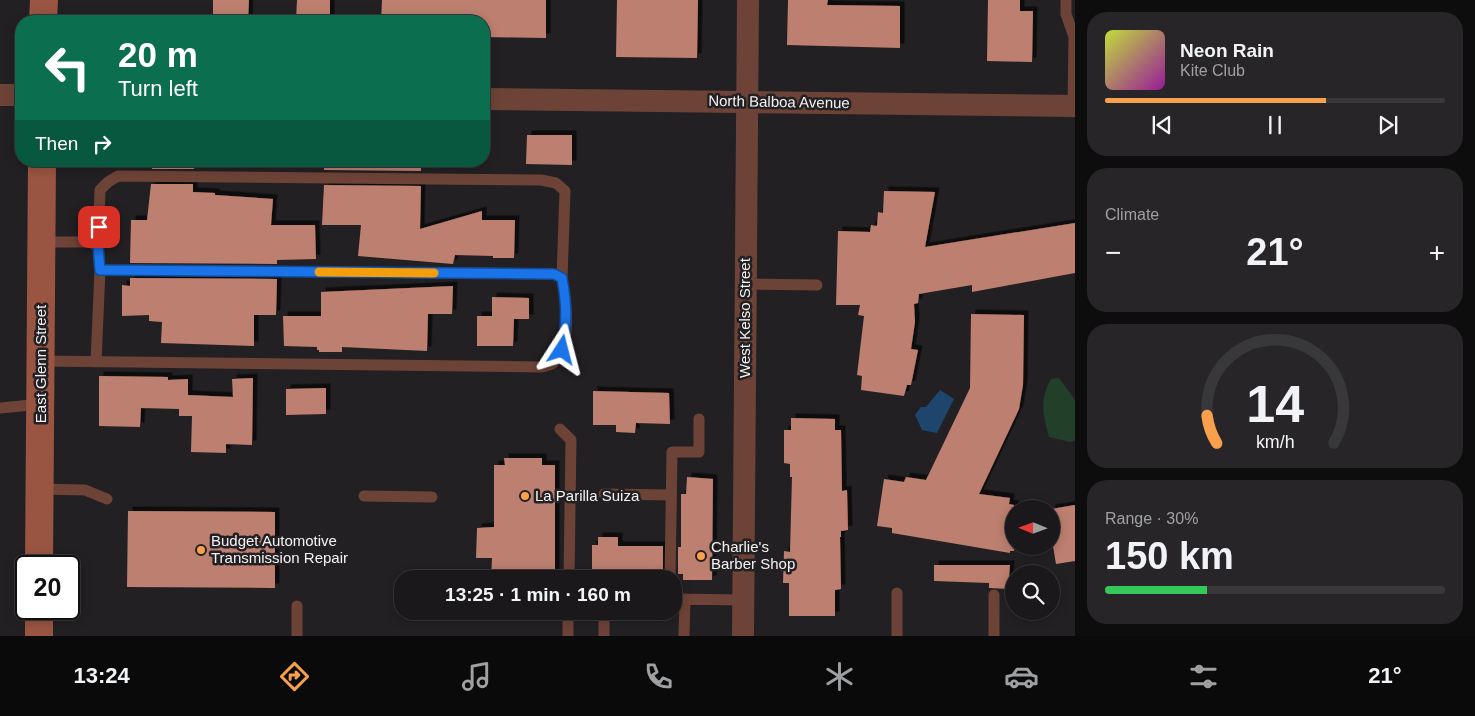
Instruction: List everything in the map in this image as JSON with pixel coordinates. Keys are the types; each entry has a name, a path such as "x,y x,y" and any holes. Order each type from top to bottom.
{"street":[{"path":"43,15 44,0"},
{"name":"West Kelso Street","path":"743,636 748,0"},
{"path":"0,95 15,95"},
{"name":"North Balboa Avenue","path":"490,99 1074,106"},
{"name":"East Glenn Street","path":"39,555 42,167"},
{"path":"39,620 39,636"}],"lane":[{"path":"1066,0 1066,14 1074,37 1074,106"},
{"path":"41,361 96,362 542,367 553,363 562,350 567,323 562,278 565,191 556,183 541,180 118,176 100,190 98,246 100,270 96,362"},
{"path":"42,242 90,242 98,246"},
{"path":"100,270 554,274 562,278"},
{"path":"745,284 817,285"},
{"path":"0,408 41,404"},
{"path":"670,570 672,452 699,452 699,419"},
{"path":"560,429 571,440 569,570"},
{"path":"40,489 85,490 107,499"},
{"path":"604,494 671,495"},
{"path":"364,496 432,496"},
{"path":"897,593 897,636"},
{"path":"994,595 994,636"},
{"path":"684,636 685,599 743,600"},
{"path":"297,606 297,636"},
{"path":"568,620 568,636"},
{"path":"604,620 604,636"}],"green space":[{"path":"1059,378 1075,400 1075,441 1070,442 1049,437 1043,408 1045,394 1051,379"}],"water":[{"path":"940,390 954,399 937,433 922,430 915,415 921,407 926,407"}],"building":[{"path":"213,0 249,0 248,15 213,15"},
{"path":"297,0 330,0 330,15 296,15"},
{"path":"382,0 546,0 546,38 490,37 490,15 381,15"},
{"path":"617,0 698,0 697,58 616,57"},
{"path":"788,0 828,0 827,5 900,6 900,48 787,45"},
{"path":"988,0 1020,0 1020,11 1033,11 1032,62 987,61"},
{"path":"527,135 572,135 572,165 526,164"},
{"path":"152,167 194,167 194,169 152,169"},
{"path":"324,167 421,167 421,171 324,170"},
{"path":"151,184 193,184 193,192 273,199 271,225 315,225 316,259 277,260 277,264 130,263 131,220 147,220"},
{"path":"324,185 421,186 420,229 482,211 482,220 515,220 514,258 455,255 453,264 358,256 361,225 322,225"},
{"path":"884,191 935,192 925,247 1075,223 1075,273 972,292 972,285 919,294 918,303 914,304 915,322 911,349 918,350 911,385 907,385 904,396 861,390 862,376 857,375 864,316 858,315 860,305 836,305 838,231 870,232 871,225 877,226 878,212 883,213"},
{"path":"130,278 277,279 276,315 254,315 254,346 161,343 162,322 149,321 149,315 122,316 122,285 130,286"},
{"path":"453,286 452,314 428,314 427,351 342,347 342,352 319,352 317,347 284,346 283,316 321,316 321,292"},
{"path":"492,297 529,298 529,319 514,319 513,346 477,346 477,316 492,316"},
{"path":"971,314 1024,315 1023,385 1019,409 979,494 1010,498 1010,500 1005,500 1005,552 892,533 892,528 877,526 884,479 904,482 906,477 926,480 970,388"},
{"path":"99,376 168,377 168,380 188,379 188,395 233,397 232,379 253,378 252,445 226,444 226,453 191,452 192,416 179,416 179,409 141,408 140,427 99,426"},
{"path":"326,388 326,414 286,415 286,389"},
{"path":"593,391 669,393 670,424 636,423 635,433 616,432 616,425 593,425"},
{"path":"791,418 835,419 835,430 841,430 842,491 847,490 848,530 841,531 840,537 841,589 835,590 835,616 789,616 789,583 783,583 784,551 790,552 792,477 790,477 790,464 784,463 784,430 791,430"},
{"name":"La Parilla Suiza","path":"504,458 542,458 542,465 555,465 555,570 491,570 492,558 476,558 477,528 494,527 494,465 505,465"},
{"path":"687,477 713,479 712,580 683,580 682,570 678,570 678,547 681,547 681,494 686,494"},
{"path":"1075,505 1075,561 1056,564 1054,555 1060,555 1060,508"},
{"name":"Budget Automotive Transmission Repair","path":"128,511 275,512 275,588 127,587"},
{"path":"598,537 618,537 618,546 663,546 663,570 592,570 592,545 598,545"},
{"path":"934,565 1005,565 1005,589 989,588 989,583 934,581"}],"slow traffic":[{"path":"319,272 434,273"}],"place":[{"name":"La Parilla Suiza","path":"525,496"},
{"name":"Budget Automotive Transmission Repair","path":"201,550"},
{"name":"Charlie's Barber Shop","path":"701,556"}],"route":[{"path":"99,227 100,270 554,274 562,278 566,301 567,323 562,350"}]}
